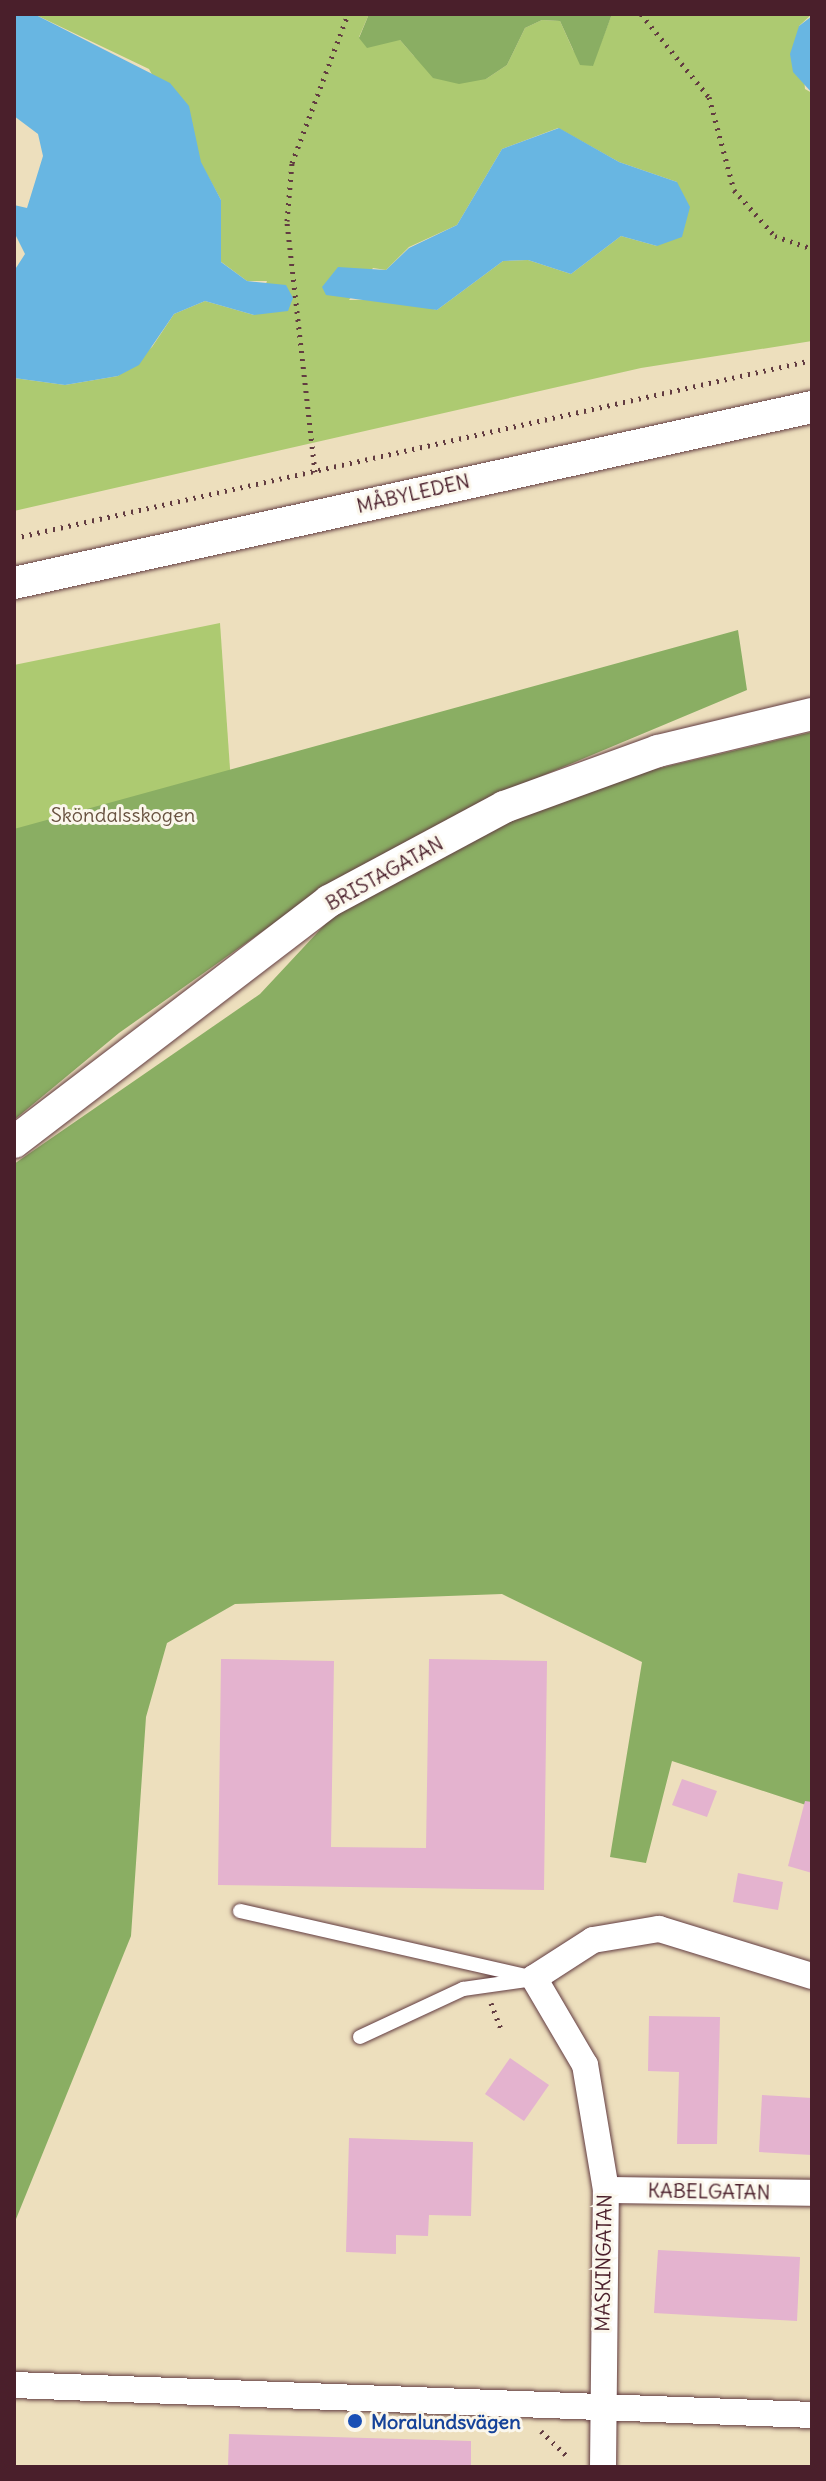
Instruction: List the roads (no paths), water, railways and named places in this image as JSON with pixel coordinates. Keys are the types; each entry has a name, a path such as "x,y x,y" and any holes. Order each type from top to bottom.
{"street":[{"name":"MÅBYLEDEN","path":"14,583 812,407"},
{"name":"BRISTAGATAN","path":"14,1142 329,901 491,814 658,751 812,714"},
{"path":"534,1978 593,1940 659,1929 812,1976"},
{"name":"MASKINGATAN","path":"534,1978 585,2065 606,2190 599,2407 603,2467"},
{"name":"KABELGATAN","path":"606,2190 812,2193"},
{"path":"14,2385 812,2415"}],"lane":[{"path":"240,1911 534,1978"},
{"path":"360,2037 463,1989 534,1978"}],"water":[{"path":"14,14 34,14 170,83 189,106 201,162 221,200 221,262 247,281 286,285 293,298 288,311 254,315 205,301 174,314 139,365 118,376 65,385 14,378 14,271 25,254 14,232 14,205 27,208 43,156 38,134 14,116"},
{"path":"812,16 812,93 793,72 790,54 799,26"},
{"path":"559,128 619,162 677,182 690,207 682,237 657,246 621,236 571,274 528,260 503,261 437,310 326,295 322,287 338,267 386,270 409,248 457,225 502,149"}],"place":[{"name":"Moralundsvägen","path":"355,2421"}],"park label":[{"name":"Sköndalsskogen","path":"123,814"}]}
